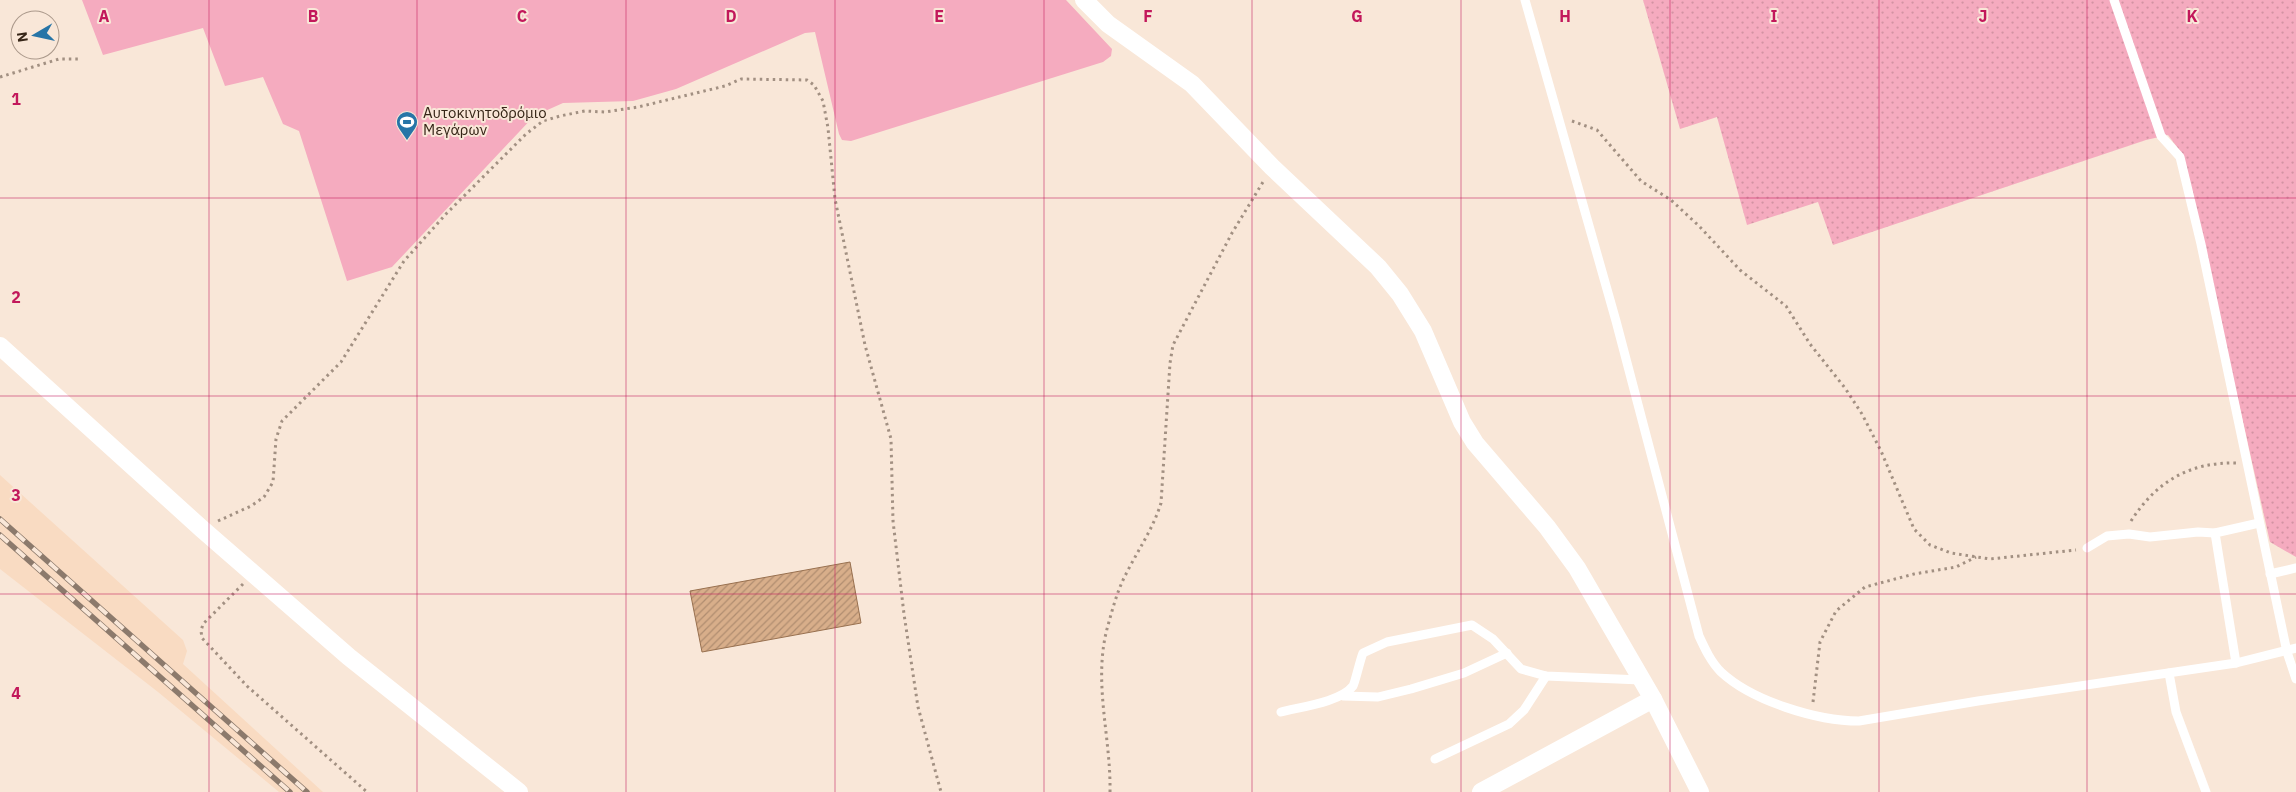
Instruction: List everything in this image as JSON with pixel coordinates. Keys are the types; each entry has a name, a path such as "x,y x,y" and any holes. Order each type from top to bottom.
{"street":[{"path":"1084,0 1108,24 1192,84 1272,166 1378,266 1400,294 1423,331 1462,422 1475,443 1547,527 1577,568 1653,700 1700,792"},
{"path":"0,346 202,529 350,657 519,792"},
{"path":"1482,792 1653,700"}],"lane":[{"path":"1525,0 1616,321 1699,636 1709,656 1736,685 1756,695 1811,715 1844,721 1874,719 1978,701 2169,673 2236,662 2291,650"},
{"path":"2114,0 2161,136 2180,157 2201,244 2270,574 2291,650 2296,679"},
{"path":"2087,548 2107,536 2123,534 2150,537 2198,532 2215,533 2259,523"},
{"path":"2215,533 2236,662"},
{"path":"2270,574 2296,568"},
{"path":"1343,696 1354,685 1356,670 1363,653 1387,642 1472,625 1493,639 1508,653 1520,669 1546,676 1641,680"},
{"path":"1281,712 1343,696 1378,697 1411,689 1464,673 1508,653"},
{"path":"2169,673 2176,712 2206,792"},
{"path":"1435,759 1509,724 1524,710 1546,676"}],"path":[{"path":"0,77 59,59 79,59"},
{"path":"202,529 251,506 264,497 273,482 276,438 282,421 341,362 404,261 482,176 538,125 560,116 585,111 605,112 638,107 725,86 741,79 807,80 814,85 823,101 828,128 835,199 865,344 887,419 893,461 894,521 906,631 918,707 941,792"},
{"path":"1558,116 1597,130 1641,180 1670,200 1699,226 1740,270 1786,306 1810,344 1845,388 1862,414 1881,451 1914,530 1930,545 1950,553 1990,559 2040,555 2087,548"},
{"path":"1110,792 1110,763 1102,684 1102,658 1107,630 1125,576 1155,524 1162,503 1170,363 1173,345 1232,233 1272,166"},
{"path":"2123,534 2139,508 2154,490 2176,476 2199,468 2225,463 2247,464"},
{"path":"1811,715 1820,642 1836,611 1865,587 1914,574 1956,567 1976,557"},
{"path":"254,573 203,624 202,638 246,686 367,792"}],"shaded area":[{"name":"Αυτοκινητοδρόμιο Μεγάρων","path":"82,0 1066,0 1112,49 1111,56 1103,62 851,141 842,140 839,134 815,32 805,33 676,89 633,101 563,103 534,116 392,267 347,281 299,131 283,124 263,77 225,86 203,28 103,55"},
{"path":"1643,0 2296,0 2296,557 2270,542 2183,155 2168,135 2146,140 1833,245 1818,202 1747,225 1717,117 1680,129"},
{"path":"0,475 183,640 187,651 183,664 323,792 279,792 158,692 0,569"}],"building":[{"path":"850,562 861,623 702,652 690,591"}],"railway":[{"path":"0,519 307,792"},
{"path":"0,535 290,792"}],"place":[{"name":"Αυτοκινητοδρόμιο Μεγάρων","path":"407,141"}]}
